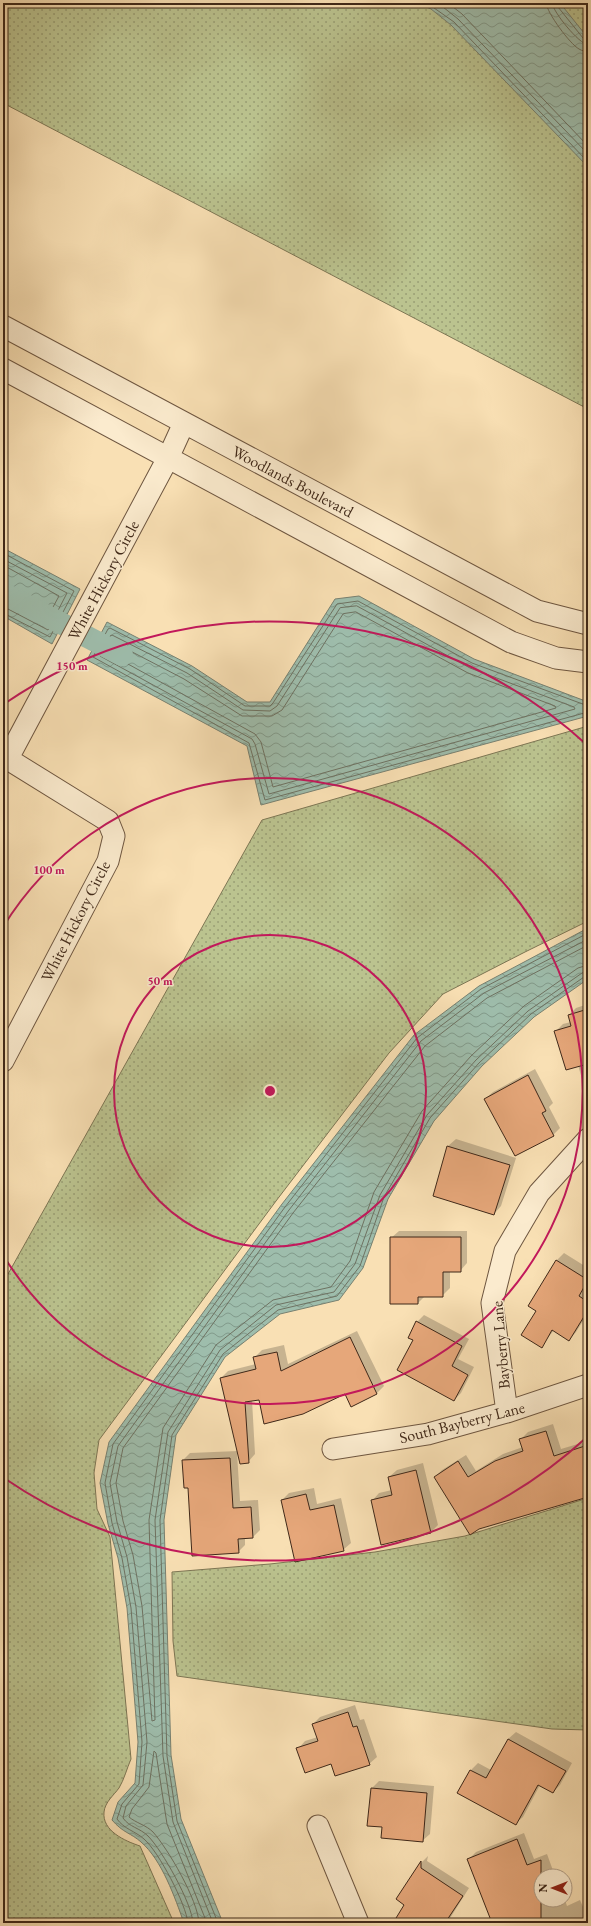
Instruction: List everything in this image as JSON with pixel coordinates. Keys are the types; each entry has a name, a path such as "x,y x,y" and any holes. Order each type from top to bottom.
{"street":[{"name":"Woodlands Boulevard","path":"3,326 537,611 588,624"},
{"path":"3,369 511,642 556,658 588,662"},
{"name":"White Hickory Circle","path":"3,1060 108,861 114,836 108,821 6,757 168,458 184,423"},
{"name":"Bayberry Lane","path":"507,1412 492,1303 505,1251 539,1193 588,1139"},
{"name":"South Bayberry Lane","path":"334,1449 428,1434 507,1412 588,1385"},
{"path":"318,1826 358,1923"}],"green space":[{"path":"3,3 588,3 588,409 3,103"},
{"path":"588,726 588,921 443,994 389,1053 276,1201 99,1440 94,1473 97,1509 110,1537 131,1759 121,1785 106,1805 104,1819 111,1830 121,1838 140,1846 174,1923 3,1923 3,1283 262,820"},
{"path":"588,1498 588,1730 552,1729 177,1676 173,1641 172,1572 270,1564 375,1552 465,1536"}],"water":[{"path":"418,3 560,3 588,38 588,167 451,25 431,9"},
{"path":"3,548 80,589 52,644 3,616"},
{"path":"359,596 474,659 588,702 588,716 261,805 247,746 87,660 107,622 192,666 247,702 270,702 335,599"},
{"path":"588,928 588,979 534,1017 482,1066 434,1121 388,1199 363,1268 339,1300 280,1314 225,1357 176,1435 164,1520 171,1755 181,1819 223,1923 184,1923 167,1880 149,1850 112,1820 118,1802 135,1783 138,1742 127,1608 118,1558 108,1524 100,1483 109,1442 282,1204 414,1035 479,986"}],"building":[{"path":"588,1009 588,1066 584,1067 584,1065 566,1070 554,1031 571,1026 568,1015"},
{"path":"528,1075 546,1111 542,1113 554,1136 515,1156 484,1099"},
{"path":"447,1146 510,1165 494,1215 433,1196"},
{"path":"390,1237 461,1237 461,1272 443,1272 443,1297 418,1297 418,1304 390,1304"},
{"path":"556,1260 588,1280 579,1296 588,1302 588,1310 569,1341 552,1330 542,1348 521,1335 536,1311 528,1306"},
{"path":"416,1321 462,1346 452,1366 468,1375 454,1401 397,1370 413,1340 408,1338"},
{"path":"350,1337 377,1394 351,1407 345,1394 303,1414 264,1424 259,1400 245,1402 249,1463 240,1464 220,1378 256,1369 253,1357 277,1352 281,1371"},
{"path":"546,1431 554,1456 588,1445 588,1497 479,1529 470,1535 434,1477 458,1461 468,1477 495,1461 523,1451 519,1439"},
{"path":"230,1458 233,1508 251,1507 253,1538 238,1539 239,1553 192,1556 188,1488 184,1488 182,1460"},
{"path":"416,1470 431,1533 381,1545 371,1500 392,1495 388,1477"},
{"path":"306,1494 310,1510 334,1505 344,1551 295,1562 281,1500"},
{"path":"348,1712 353,1727 357,1726 370,1765 335,1776 331,1764 305,1773 296,1748 318,1741 312,1724"},
{"path":"508,1739 566,1771 553,1793 538,1785 516,1825 457,1793 470,1770 486,1778"},
{"path":"371,1788 427,1793 423,1842 381,1838 382,1827 367,1826"},
{"path":"517,1839 527,1865 541,1860 541,1868 533,1868 533,1908 541,1908 541,1923 492,1923 467,1859"},
{"path":"421,1861 421,1868 463,1896 445,1923 393,1923 404,1905 396,1899"}],"waterway":[{"path":"3,593 122,655"}]}
